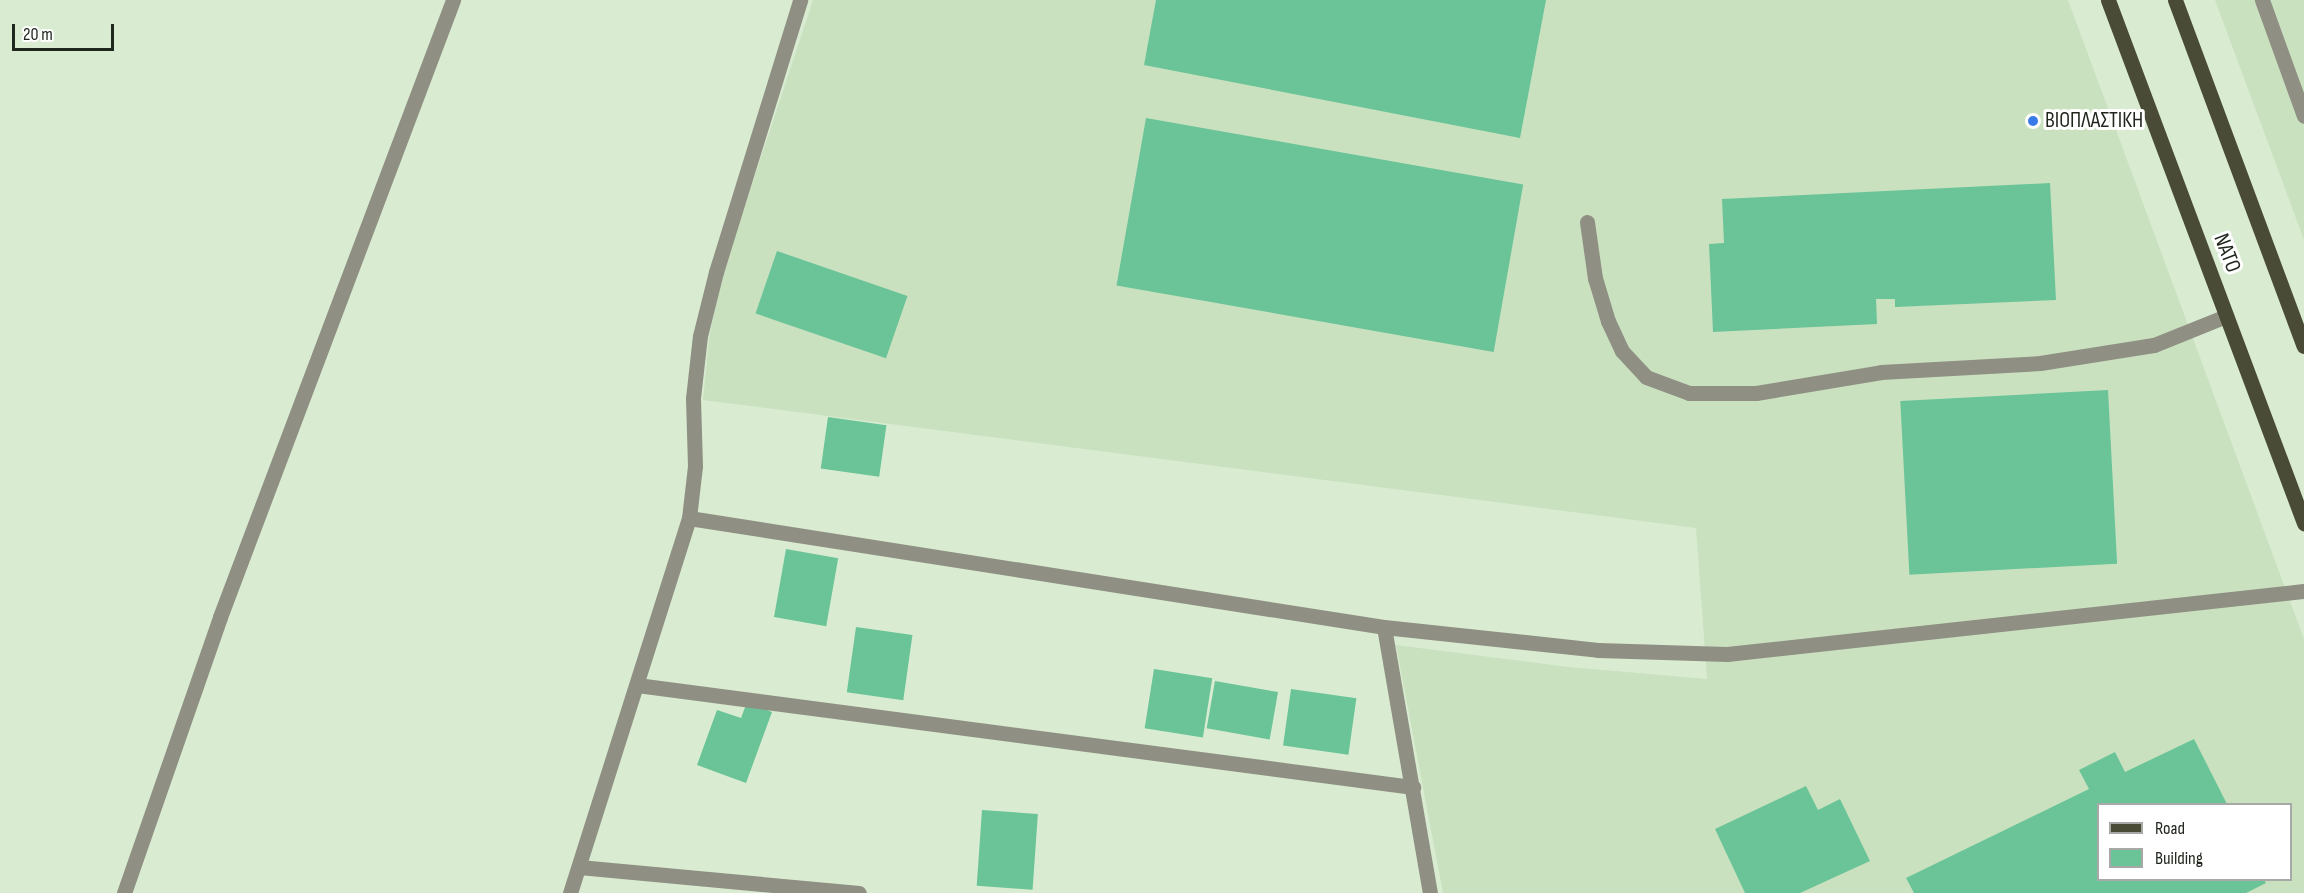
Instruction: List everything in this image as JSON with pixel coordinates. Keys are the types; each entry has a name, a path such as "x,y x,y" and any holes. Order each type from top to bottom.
{"main road":[{"name":"ΝΑΤΟ","path":"2108,0 2304,523"},
{"name":"ΝΑΤΟ","path":"2175,0 2304,346"}],"street":[{"path":"124,893 220,617 453,0"},
{"path":"570,893 689,518 695,466 693,398 700,336 716,272 800,0"},
{"path":"2262,0 2304,116"},
{"path":"1587,222 1595,278 1608,321 1622,351 1646,377 1689,393 1756,393 1881,372 2040,363 2154,345 2226,316"},
{"path":"689,518 1384,627 1598,650 1727,654 2013,626 2304,591"},
{"path":"1384,627 1430,893"},
{"path":"637,686 1413,787"},
{"path":"579,867 859,893"}],"shaded area":[{"path":"813,0 2068,0 2304,639 2304,893 1443,893 1396,645 1569,667 1707,679 1696,528 703,400 709,338 723,272"},
{"path":"2215,0 2304,0 2304,240"}],"building":[{"path":"1156,0 1546,0 1520,138 1144,65"},
{"path":"1146,118 1523,185 1494,352 1116,285"},
{"path":"2050,183 2056,300 1895,307 1895,299 1876,299 1877,324 1713,332 1709,244 1724,243 1722,199"},
{"path":"777,251 907,296 886,358 756,313"},
{"path":"2108,390 2117,564 1909,575 1900,401"},
{"path":"828,417 886,425 879,477 821,468"},
{"path":"786,549 838,558 826,626 774,617"},
{"path":"856,627 912,635 903,700 847,692"},
{"path":"1154,669 1212,678 1203,737 1145,728"},
{"path":"1215,681 1278,692 1270,739 1207,728"},
{"path":"1291,689 1356,698 1348,755 1283,745"},
{"path":"747,702 772,712 746,783 697,765 717,710 741,718"},
{"path":"2194,739 2226,803 2097,803 2097,881 2265,881 2266,883 2246,893 1914,893 1906,878 2089,789 2079,770 2115,752 2125,772"},
{"path":"1806,786 1818,810 1840,799 1870,861 1800,893 1745,893 1715,829"},
{"path":"982,810 1038,814 1033,890 977,886"}],"place":[{"name":"ΒΙΟΠΛΑΣΤΙΚΗ","path":"2033,121"}]}
